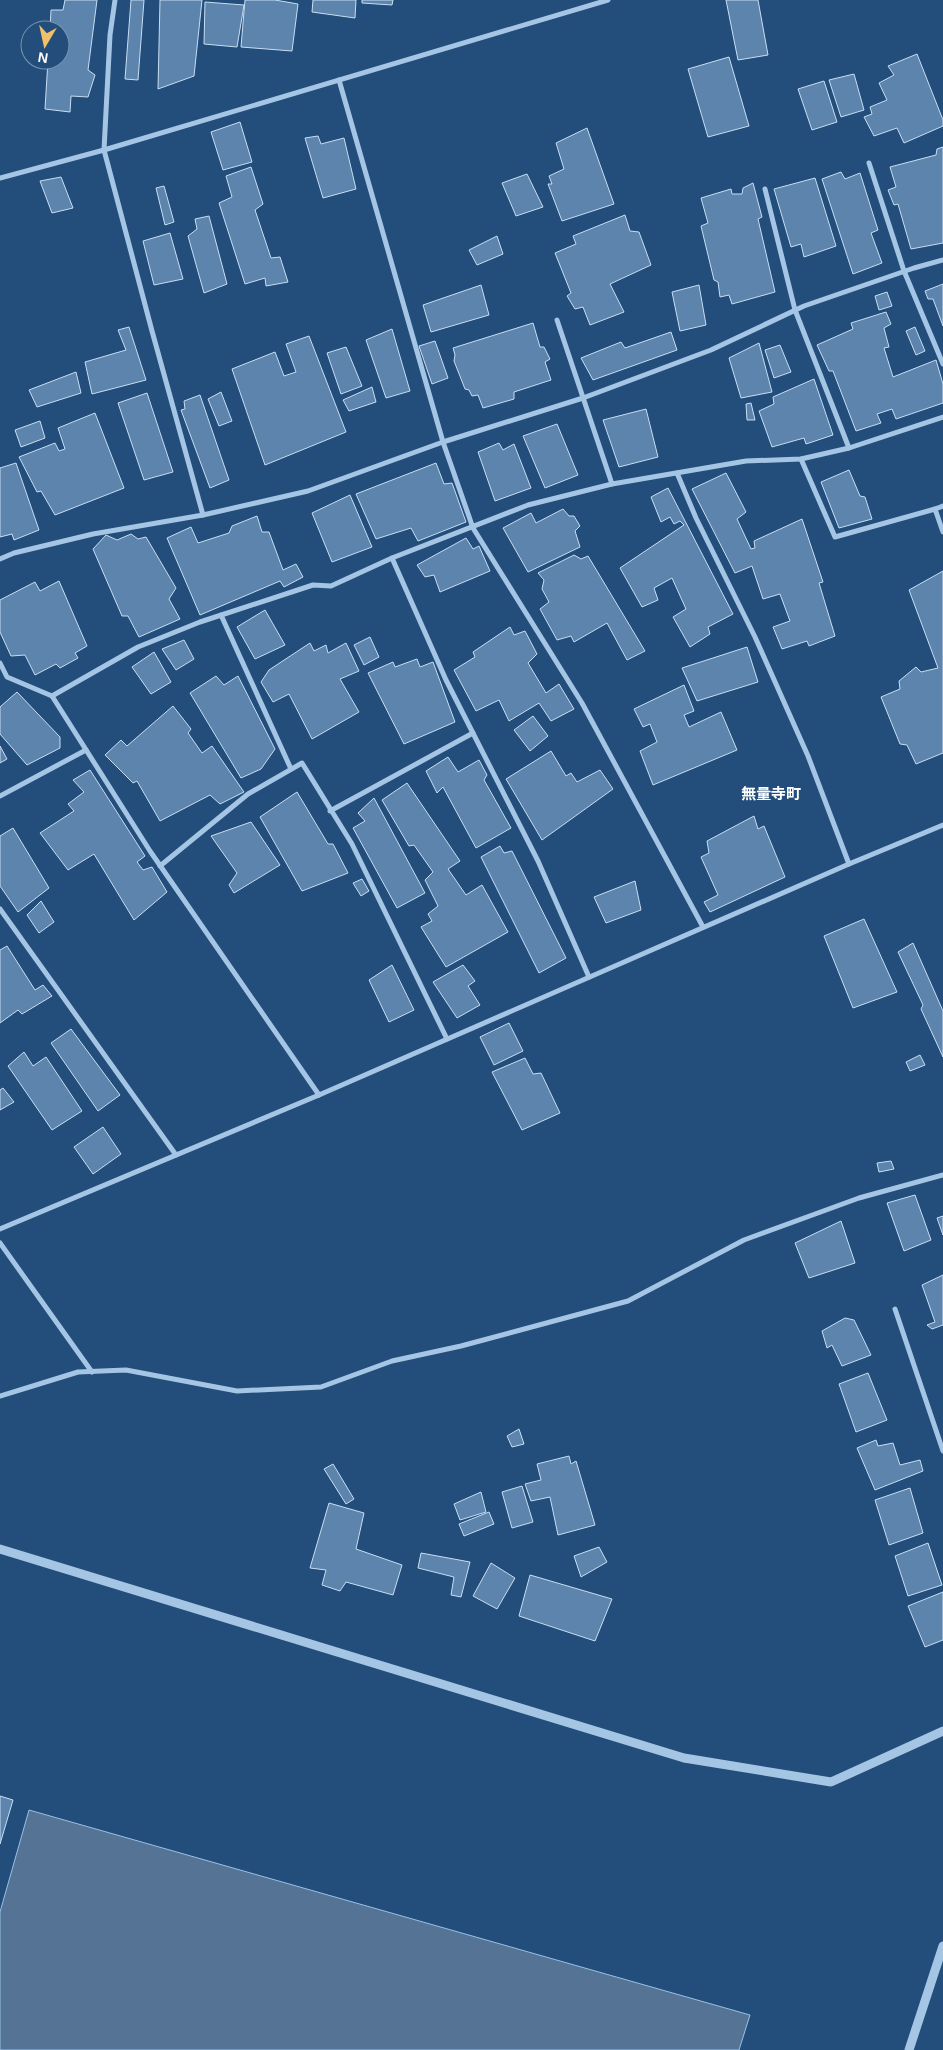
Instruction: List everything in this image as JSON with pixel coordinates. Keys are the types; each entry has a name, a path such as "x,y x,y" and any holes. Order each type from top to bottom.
{"street":[{"path":"115,0 110,35 104,150 203,515"},
{"path":"0,178 104,150 608,0"},
{"path":"339,80 443,442 473,528 582,703 703,927"},
{"path":"869,163 904,271 943,364"},
{"path":"766,189 795,310 849,448"},
{"path":"0,559 14,553 93,534 203,515 308,492 443,442 583,398 711,350 795,310 904,271 943,260"},
{"path":"557,320 612,484"},
{"path":"52,696 138,647 221,615 313,585 331,586 392,558 528,505 612,484 746,461 801,459 849,448 943,417"},
{"path":"801,459 835,538 943,506"},
{"path":"677,473 696,518 754,637 808,756 849,864"},
{"path":"935,509 943,532"},
{"path":"392,558 446,680 538,861 589,977"},
{"path":"221,615 291,769"},
{"path":"0,663 7,677 52,696 160,866 319,1095"},
{"path":"330,811 473,733"},
{"path":"0,796 86,750"},
{"path":"160,866 248,794 302,764 352,844 447,1040"},
{"path":"0,1229 319,1095 703,927 943,825"},
{"path":"0,909 176,1155"},
{"path":"0,1396 78,1372 126,1370 237,1390 321,1387 392,1361 461,1346 628,1301 744,1240 859,1198 943,1175"},
{"path":"0,1243 92,1372"},
{"path":"894,1309 943,1450"},
{"path":"0,1550 684,1758 831,1782 943,1731"},
{"path":"909,2050 943,1946"}],"water":[{"path":"29,1810 750,2015 739,2050 0,2050 0,1912"}],"building":[{"path":"65,0 97,0 88,70 95,75 88,97 71,96 70,112 45,109 47,70 70,70 70,20 50,20 51,10 63,10"},
{"path":"131,0 144,0 138,80 125,79"},
{"path":"160,0 202,0 194,76 158,89"},
{"path":"245,0 275,0 298,4 292,51 241,47"},
{"path":"313,0 356,0 355,18 312,12"},
{"path":"362,0 393,0 392,5 362,3"},
{"path":"726,0 758,0 768,55 738,60"},
{"path":"205,2 244,5 237,47 204,44"},
{"path":"917,54 943,120 943,126 904,143 897,128 874,136 864,117 872,114 870,107 887,100 879,83 894,75 888,66"},
{"path":"729,57 749,126 708,137 688,69"},
{"path":"854,74 864,110 841,117 829,80"},
{"path":"824,81 837,122 812,130 798,89"},
{"path":"240,122 252,162 223,170 211,132"},
{"path":"587,128 614,204 562,221 548,184 552,184 549,176 564,169 556,143"},
{"path":"318,136 321,144 344,138 356,189 323,198 305,138"},
{"path":"943,147 943,243 911,249 898,204 894,205 888,190 896,187 890,167 936,155 937,149"},
{"path":"251,167 263,204 255,210 271,258 280,257 288,282 266,286 265,278 245,284 219,203 232,197 226,176"},
{"path":"841,172 845,179 860,173 878,230 871,233 882,263 853,274 822,179"},
{"path":"527,174 543,207 516,216 502,183"},
{"path":"61,177 73,208 52,213 40,181"},
{"path":"815,178 836,246 804,257 801,244 791,247 774,189"},
{"path":"753,183 762,217 758,219 775,292 732,304 729,295 720,297 718,282 714,280 701,226 708,223 701,198 731,189 732,194 742,194 743,188"},
{"path":"164,186 174,222 165,225 156,188"},
{"path":"625,215 630,231 639,232 651,265 610,284 624,312 590,325 583,307 575,309 567,296 571,293 555,253 576,244 573,236"},
{"path":"209,216 227,284 204,293 188,236 197,229 195,219"},
{"path":"170,233 183,279 154,285 143,241"},
{"path":"497,236 503,254 477,265 469,250"},
{"path":"943,284 943,326 933,299 928,299 925,291"},
{"path":"481,285 489,315 431,332 423,305"},
{"path":"699,285 706,325 680,331 672,292"},
{"path":"887,292 892,306 879,310 875,296"},
{"path":"886,312 891,324 884,328 889,347 884,348 893,377 936,360 943,384 943,403 896,419 892,409 877,414 881,423 856,431 833,371 829,371 817,345 853,329 851,323"},
{"path":"533,323 540,347 544,347 550,359 545,362 551,380 514,392 514,399 483,408 478,395 472,396 469,390 465,389 454,361 453,348"},
{"path":"129,327 146,380 92,394 85,362 126,350 118,330"},
{"path":"915,327 925,351 916,355 906,331"},
{"path":"392,329 410,391 386,398 366,340"},
{"path":"671,332 677,350 593,380 581,358 621,342 625,348"},
{"path":"309,336 346,432 265,465 232,369 275,352 284,376 296,372 286,344"},
{"path":"435,341 448,378 432,384 419,346"},
{"path":"759,343 772,392 741,398 729,358"},
{"path":"780,345 791,372 774,378 765,350"},
{"path":"346,347 362,386 341,394 327,353"},
{"path":"76,372 81,393 37,407 29,390"},
{"path":"814,379 833,435 806,444 804,438 772,447 759,411 774,404 773,397"},
{"path":"372,387 376,402 349,411 343,400"},
{"path":"221,392 232,421 219,426 208,399"},
{"path":"147,393 173,472 144,480 118,403"},
{"path":"200,395 229,480 210,488 181,410 185,409 184,401"},
{"path":"751,403 755,420 747,420 746,404"},
{"path":"646,409 658,457 619,467 603,420"},
{"path":"95,413 124,488 55,515 41,491 37,492 19,457 55,443 59,451 65,449 58,428"},
{"path":"40,421 45,438 21,447 15,430"},
{"path":"557,424 578,475 545,488 523,436"},
{"path":"499,443 503,450 514,444 531,488 495,501 478,452"},
{"path":"16,463 39,530 14,540 12,534 0,537 0,468"},
{"path":"436,463 444,484 452,483 466,522 418,541 411,528 376,539 356,494"},
{"path":"849,470 860,496 865,497 872,519 839,528 821,482"},
{"path":"726,473 746,512 737,519 751,549 755,548 754,541 802,519 823,582 819,583 835,636 809,646 807,641 782,649 773,627 790,621 780,594 763,599 752,566 735,573 692,489"},
{"path":"668,488 733,614 708,627 710,634 690,647 673,617 686,609 672,578 654,588 658,600 642,607 620,568 684,525 680,521 674,524 670,517 661,522 651,497"},
{"path":"350,495 372,547 332,562 312,513"},
{"path":"563,509 569,516 574,516 580,526 575,531 580,547 528,572 503,528 531,513 536,523"},
{"path":"257,516 262,532 269,532 283,570 296,564 303,577 284,587 280,581 200,615 167,538 191,527 198,543 229,533 232,526"},
{"path":"131,534 138,539 146,537 176,588 169,599 180,619 139,637 128,616 122,616 93,549 106,535 117,540"},
{"path":"466,538 473,549 479,546 490,571 440,592 434,575 425,577 417,565"},
{"path":"574,555 581,559 588,556 645,651 627,660 607,623 574,642 571,636 557,640 540,609 549,602 542,589 544,580 538,573"},
{"path":"943,571 943,753 916,764 907,745 900,744 881,697 900,689 899,681 916,667 921,672 938,668 909,590"},
{"path":"59,581 87,646 75,653 78,658 60,668 56,664 35,675 25,655 11,656 0,632 0,600 35,582 40,591"},
{"path":"265,610 285,645 255,659 237,627"},
{"path":"510,627 514,635 525,631 537,654 528,663 546,693 559,684 574,709 551,721 539,703 509,721 499,700 476,711 454,670 475,657 473,652"},
{"path":"370,637 379,657 364,665 354,645"},
{"path":"184,640 194,659 176,670 162,649"},
{"path":"310,643 314,651 326,645 328,653 346,643 359,671 340,679 359,712 312,739 289,694 273,702 261,682 269,670"},
{"path":"747,647 758,682 697,701 682,668"},
{"path":"154,652 171,682 151,694 132,667"},
{"path":"417,659 420,667 433,662 455,722 404,744 368,673 393,662 395,667"},
{"path":"216,676 224,685 238,676 275,749 261,769 241,778 190,693"},
{"path":"684,685 694,711 684,715 689,727 721,712 737,750 653,785 640,751 657,742 650,724 643,727 634,709"},
{"path":"17,692 60,737 60,748 27,765 0,734 0,707"},
{"path":"173,706 191,729 188,733 202,753 212,746 244,792 220,804 210,795 160,821 137,781 133,783 105,755 121,740 127,746"},
{"path":"533,716 548,736 530,751 514,730"},
{"path":"0,746 7,759 0,763"},
{"path":"551,751 566,776 571,773 577,782 600,770 613,789 542,840 506,779"},
{"path":"448,757 458,772 479,760 487,775 484,780 511,828 476,848 443,787 437,793 426,771"},
{"path":"90,770 145,856 137,862 143,870 152,867 167,892 134,920 94,854 68,870 40,833 74,811 68,804 84,792 73,780"},
{"path":"407,783 460,861 448,869 466,895 482,885 508,932 446,967 421,927 432,921 428,914 438,906 425,880 433,872 414,845 409,846 382,800"},
{"path":"297,792 328,844 333,844 348,873 302,891 260,817"},
{"path":"374,798 425,893 397,908 353,828 365,821 358,813"},
{"path":"754,816 758,829 764,826 785,877 710,912 704,902 718,895 701,857 709,853 707,841"},
{"path":"251,822 280,865 234,893 229,885 237,873 211,836"},
{"path":"13,828 49,888 18,912 0,886 0,836"},
{"path":"500,846 504,853 512,851 566,958 539,973 481,857"},
{"path":"362,879 369,891 361,896 353,883"},
{"path":"635,881 641,910 606,923 594,897"},
{"path":"41,901 54,922 39,933 27,915"},
{"path":"864,919 897,992 853,1008 824,936"},
{"path":"913,943 943,1011 943,1057 921,1009 923,1005 898,952"},
{"path":"7,946 35,990 43,985 52,996 22,1014 18,1010 0,1023 0,950"},
{"path":"392,965 414,1010 389,1022 369,980"},
{"path":"463,965 475,981 468,986 480,1005 457,1018 433,982"},
{"path":"509,1023 523,1051 494,1065 480,1037"},
{"path":"71,1029 120,1095 98,1111 51,1043"},
{"path":"24,1052 33,1066 46,1057 82,1111 52,1130 8,1066"},
{"path":"920,1055 925,1065 910,1071 906,1062"},
{"path":"525,1058 533,1074 541,1073 560,1113 522,1130 492,1072"},
{"path":"3,1088 14,1102 0,1110 0,1090"},
{"path":"103,1127 121,1154 93,1174 74,1147"},
{"path":"891,1161 894,1169 879,1172 877,1163"},
{"path":"915,1195 931,1240 904,1251 887,1203"},
{"path":"943,1216 943,1235 937,1218"},
{"path":"841,1221 855,1263 809,1278 795,1243"},
{"path":"943,1275 943,1325 932,1329 927,1325 935,1322 922,1285"},
{"path":"845,1318 854,1320 871,1355 842,1366 832,1345 827,1348 822,1331"},
{"path":"868,1373 887,1420 856,1432 839,1384"},
{"path":"519,1429 524,1444 512,1447 507,1436"},
{"path":"876,1440 878,1446 893,1443 900,1465 920,1460 923,1471 875,1490 857,1448"},
{"path":"569,1456 571,1464 576,1461 595,1525 558,1535 550,1497 531,1501 525,1484 541,1480 537,1464"},
{"path":"333,1464 354,1499 346,1504 324,1469"},
{"path":"522,1486 533,1522 512,1528 502,1492"},
{"path":"910,1488 923,1533 889,1545 875,1500"},
{"path":"481,1492 486,1512 460,1520 454,1504"},
{"path":"329,1503 364,1513 356,1549 402,1565 393,1595 346,1582 340,1591 322,1585 326,1570 310,1568"},
{"path":"489,1512 494,1524 464,1536 459,1524"},
{"path":"928,1543 942,1585 908,1596 895,1556"},
{"path":"599,1547 607,1562 581,1577 574,1556"},
{"path":"421,1553 470,1562 461,1597 451,1595 454,1577 418,1568"},
{"path":"491,1563 515,1578 497,1609 473,1596"},
{"path":"530,1575 612,1599 595,1641 519,1616"},
{"path":"943,1592 943,1640 925,1647 908,1606"},
{"path":"0,1796 13,1800 0,1844"}],"district":[{"name":"無量寺町","path":"771,794"}]}
